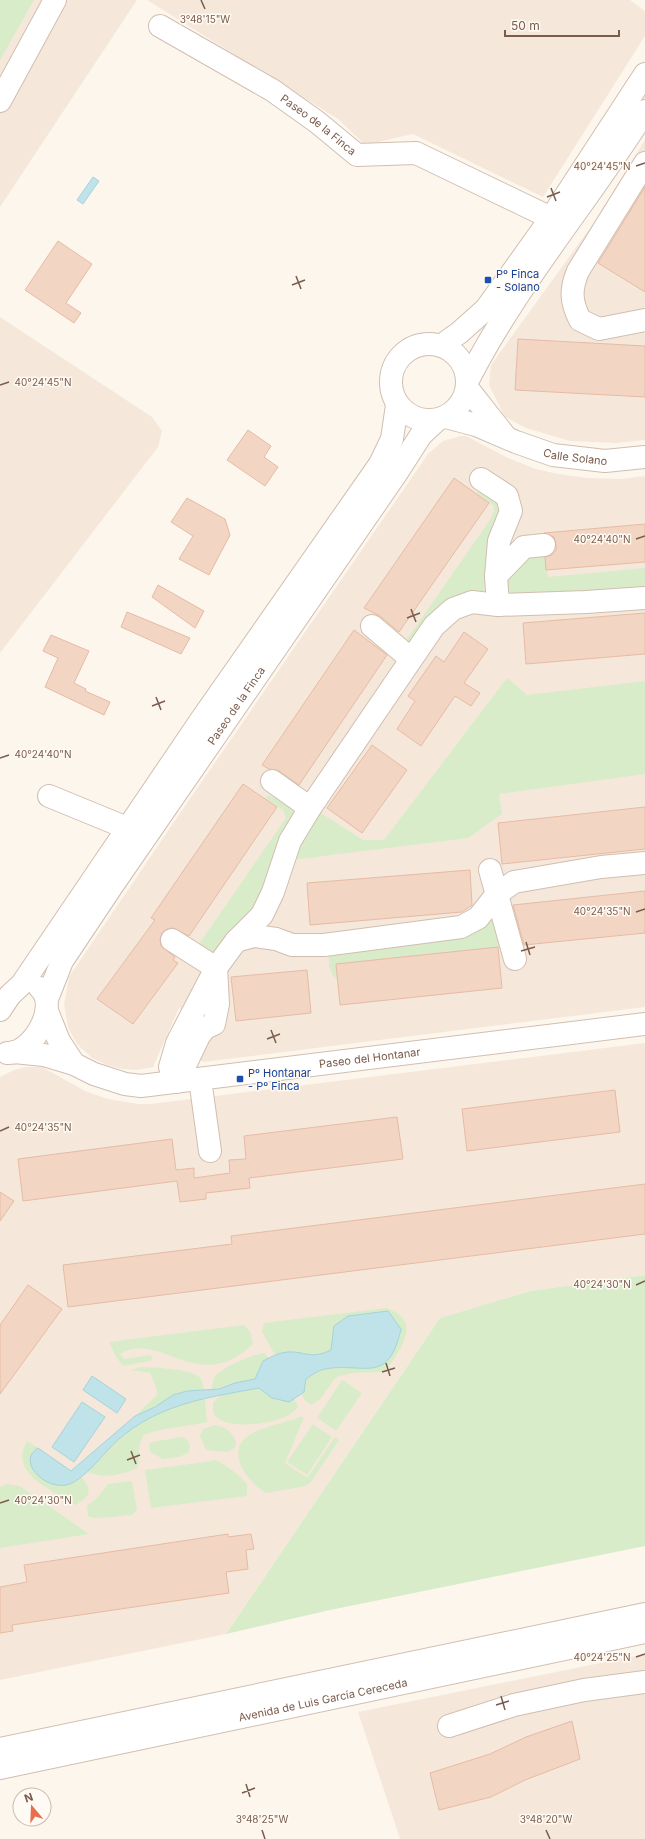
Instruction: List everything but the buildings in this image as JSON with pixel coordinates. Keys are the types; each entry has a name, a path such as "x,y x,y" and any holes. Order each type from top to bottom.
{"street":[{"path":"0,101 55,0"},
{"name":"Paseo de la Finca","path":"160,26 272,90 317,122 356,155 416,152 551,218"},
{"path":"442,345 459,333 486,309 551,218 645,74"},
{"path":"507,438 468,384 464,365 455,353 442,345 423,344 405,352 393,367 391,387 398,405 408,415 422,420 441,419 460,406 468,384 502,321 623,146 645,111"},
{"path":"645,163 578,271 573,283 571,296 580,320 599,329 645,320"},
{"name":"Paseo de la Finca","path":"0,1010 10,995 22,984 201,720 380,464 392,439 398,405"},
{"name":"Paseo de la Finca","path":"6,1054 25,1046 34,1038 42,1025 62,961 421,435 441,419"},
{"name":"Calle Solano","path":"441,419 476,425 507,438 553,454 588,460 606,461 645,457"},
{"path":"481,479 507,496 511,511 500,541 496,576 498,605"},
{"path":"496,576 524,547 544,544"},
{"path":"177,1082 170,1067 177,1043 216,968 236,941 262,915 273,892 290,841 310,808 434,626 453,609 472,602 498,605 645,598"},
{"path":"372,626 411,659"},
{"path":"272,781 310,808"},
{"path":"49,796 127,828"},
{"path":"236,941 254,936 276,939 292,945 324,945 461,927 478,918 497,894 514,882 601,867 645,863"},
{"path":"490,870 516,960"},
{"path":"172,940 216,968"},
{"path":"22,984 30,983 38,986 44,991 59,1041 74,1064"},
{"name":"Paseo del Hontanar","path":"6,1054 44,1056 74,1064 94,1074 125,1084 141,1086 645,1024"},
{"path":"200,1079 210,1151"},
{"name":"Avenida de Luis García Cereceda","path":"0,1749 645,1614"},
{"name":"Avenida de Luis García Cereceda","path":"0,1768 645,1632"},
{"path":"449,1726 514,1705 584,1690 645,1682"}],"shaded area":[{"path":"0,0 137,0 0,207"},
{"path":"147,0 630,0 645,11 645,36 543,197 413,134 365,145 338,119"},
{"path":"645,140 645,440 617,443 570,441 526,428 505,417 489,385 491,365 593,224"},
{"path":"0,317 152,417 162,431 158,447 0,653"},
{"path":"466,436 508,458 536,469 558,474 588,478 620,479 645,476 645,1007 204,1062 200,1060 214,1024 179,1008 153,1067 137,1070 123,1069 107,1065 92,1058 77,1044 68,1027 64,1005 69,977 428,454 443,441"},
{"path":"645,1043 645,1275 530,1291 440,1318 226,1634 0,1680 0,1077 14,1070 26,1067 42,1067 85,1091 108,1099 138,1104 151,1104"},
{"path":"645,1654 645,1839 400,1839 358,1712"}],"green space":[{"path":"0,0 34,0 0,60"},
{"path":"478,491 486,493 492,497 501,509 488,547 484,593 411,646 403,645 490,520 494,511 493,505 477,494"},
{"path":"544,550 548,577 645,568 645,590 508,598 505,580 527,556"},
{"path":"507,678 527,695 645,681 645,774 499,794 502,814 468,838 291,860 319,812 363,840 384,840"},
{"path":"267,796 271,796 283,802 295,814 261,901 215,954 197,947 286,818 283,810 265,798"},
{"path":"491,916 505,946 336,964 338,979 333,976 329,966 329,957 339,952 377,949 445,939 468,929"},
{"path":"645,1275 645,1546 330,1610 226,1634 440,1318 530,1291"},
{"path":"386,1308 398,1313 404,1320 407,1328 402,1346 385,1372 353,1373 336,1377 321,1398 312,1405 306,1401 301,1394 304,1391 305,1379 323,1369 342,1368 388,1311 348,1316 334,1327 331,1351 323,1354 275,1355 262,1332 264,1323"},
{"path":"244,1325 250,1331 253,1344 233,1359 214,1364 197,1364 180,1360 150,1349 135,1349 120,1354 124,1359 150,1355 153,1358 150,1361 123,1366 116,1357 109,1342"},
{"path":"264,1353 269,1358 263,1361 256,1379 212,1390 214,1378 220,1372 239,1361"},
{"path":"140,1367 170,1369 193,1374 201,1379 204,1390 187,1391 173,1395 155,1407 135,1416 157,1395 157,1390 150,1373 131,1370"},
{"path":"342,1380 362,1393 336,1431 317,1418"},
{"path":"259,1388 272,1398 289,1402 294,1399 298,1406 293,1412 284,1417 259,1424 234,1424 223,1421 214,1414 213,1402 222,1395"},
{"path":"205,1399 207,1422 159,1430 144,1435 139,1449 137,1468 111,1476 99,1475 85,1471 123,1434 142,1421 172,1407"},
{"path":"304,1417 285,1463 306,1477 308,1477 335,1437 339,1440 311,1482 306,1486 266,1493 246,1474 238,1457 239,1448 243,1441 256,1431"},
{"path":"313,1424 332,1437 307,1475 287,1462"},
{"path":"215,1425 222,1427 233,1435 236,1442 235,1448 227,1452 206,1450 200,1436 203,1429"},
{"path":"182,1437 188,1441 190,1449 189,1452 179,1457 163,1459 150,1452 149,1445 151,1442"},
{"path":"27,1441 38,1448 33,1451 74,1482 80,1476 87,1485 88,1489 87,1495 81,1502 76,1505 69,1502 33,1478 23,1462 23,1452"},
{"path":"213,1459 232,1470 247,1484 247,1496 151,1508 145,1470 212,1461"},
{"path":"132,1481 137,1510 132,1515 103,1518 88,1516 87,1506 98,1497 108,1484"},
{"path":"6,1484 20,1486 89,1534 0,1548 0,1487"}],"water":[{"path":"93,177 99,181 83,204 77,200"},
{"path":"388,1311 401,1329 396,1347 389,1358 382,1365 373,1368 325,1369 306,1379 304,1392 289,1402 272,1398 259,1388 206,1398 172,1408 140,1423 118,1439 81,1477 74,1482 65,1485 55,1485 46,1481 38,1476 33,1469 30,1462 32,1454 38,1448 71,1471 135,1416 155,1407 173,1395 187,1391 219,1389 235,1383 255,1379 263,1361 281,1353 293,1352 313,1355 324,1353 331,1350 334,1326 348,1316"},
{"path":"92,1376 126,1399 117,1413 83,1390"},
{"path":"82,1402 105,1417 74,1462 52,1447"}],"place":[{"name":"Pº Finca - Solano","path":"488,280"},
{"name":"Pº Hontanar - Pº Finca","path":"240,1079"}]}
